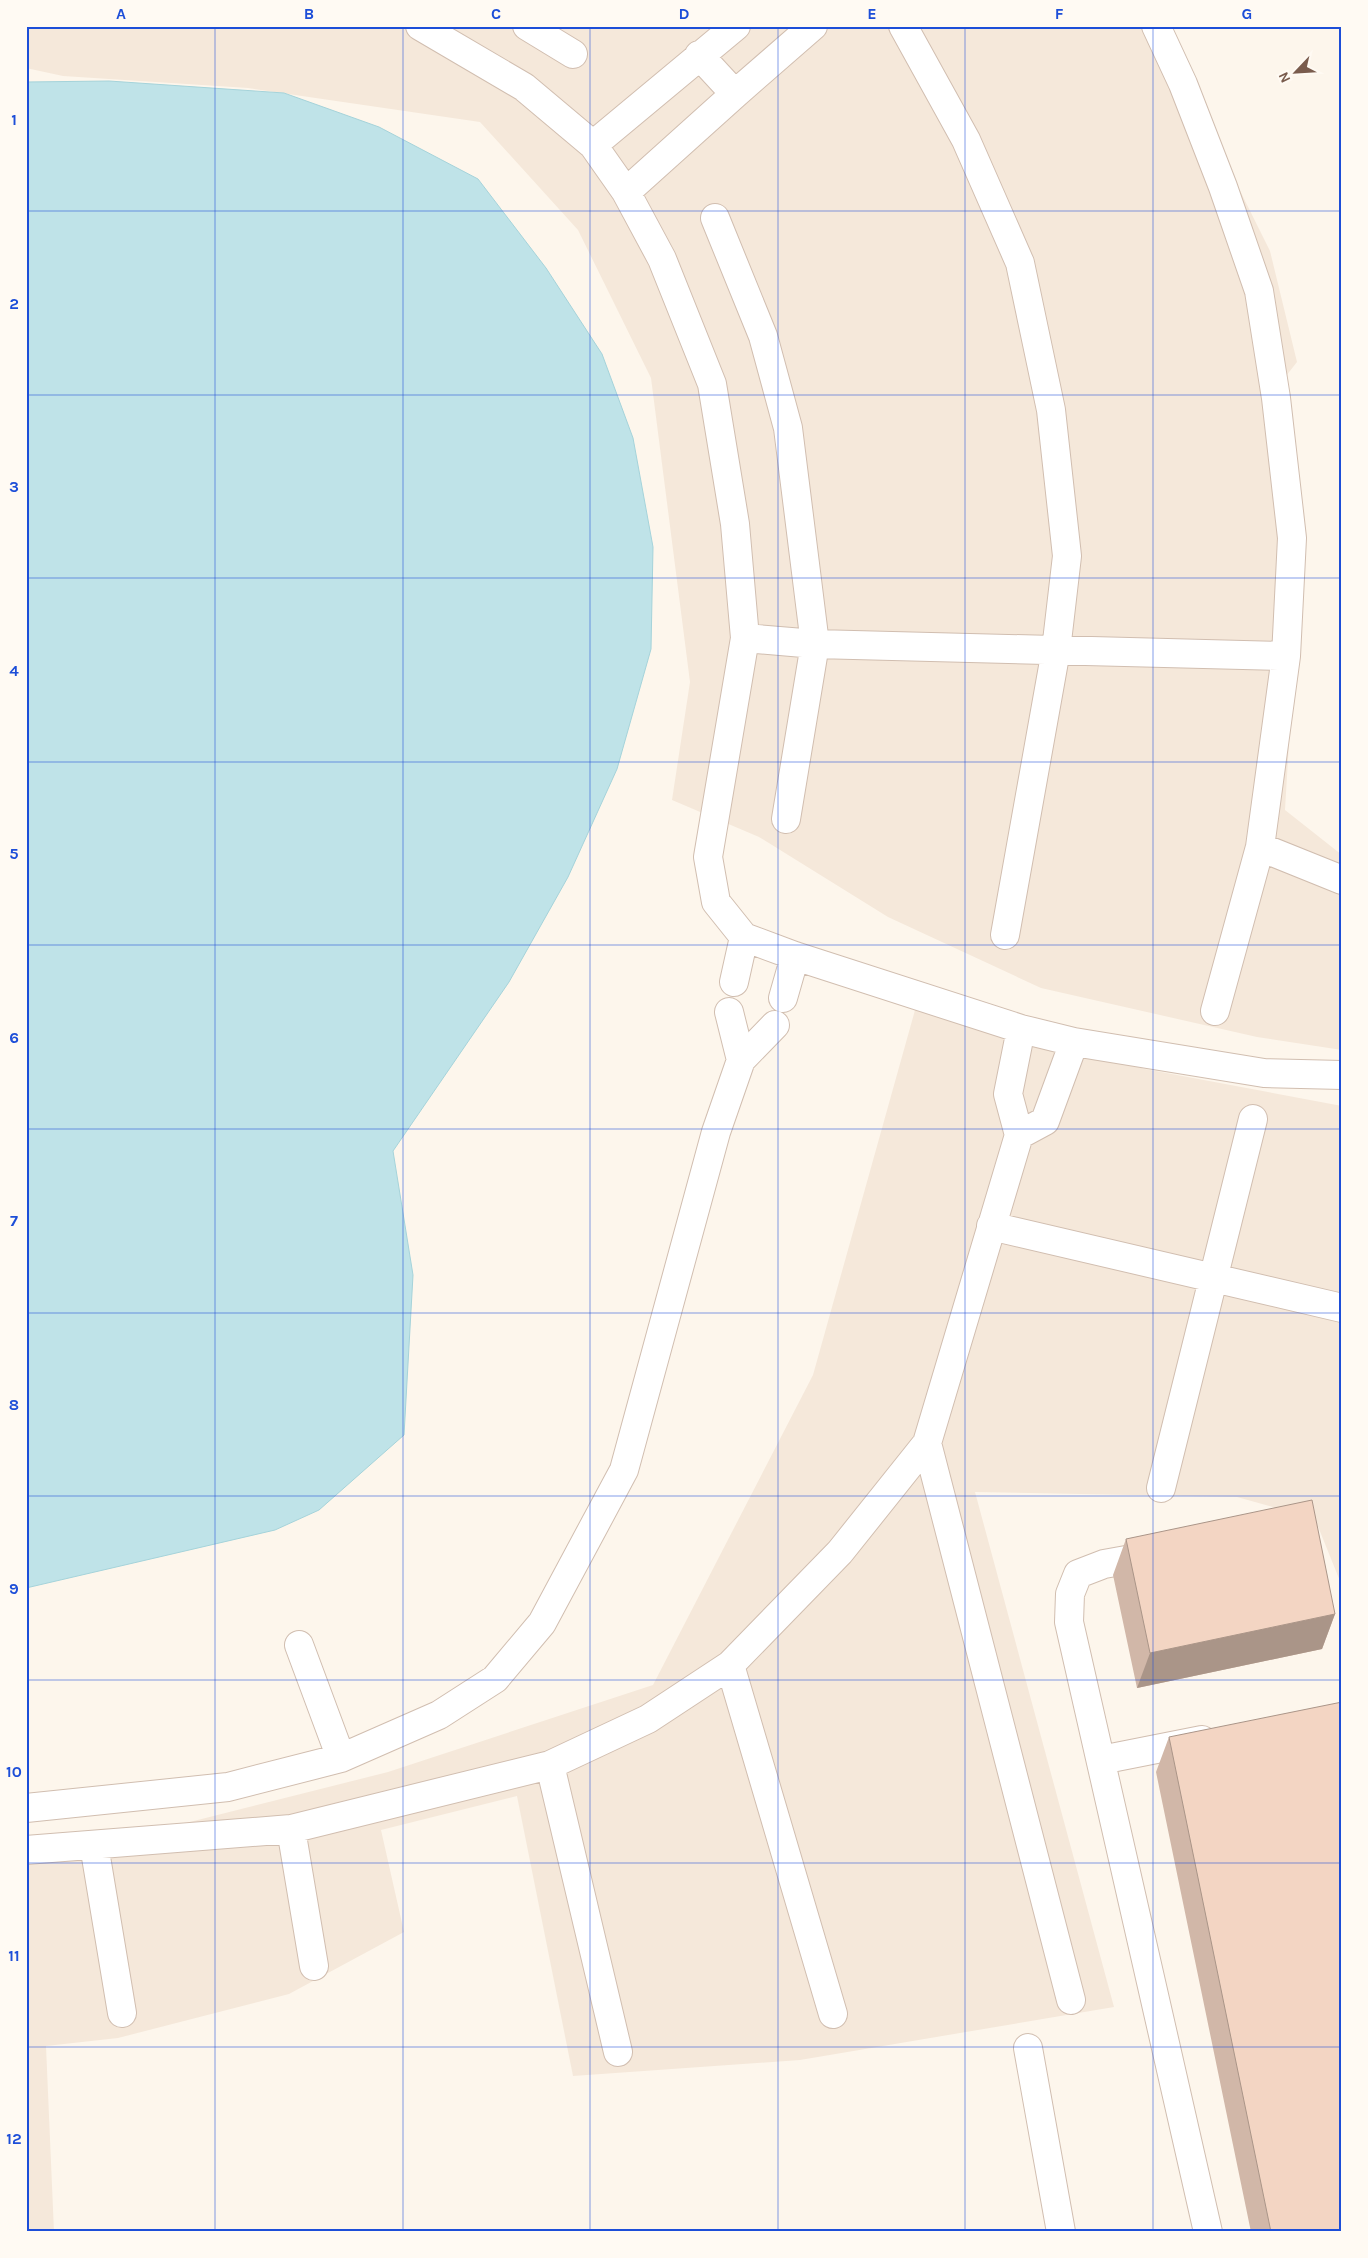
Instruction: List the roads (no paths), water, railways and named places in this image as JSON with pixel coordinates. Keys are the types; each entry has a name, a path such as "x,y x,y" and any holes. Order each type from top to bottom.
{"street":[{"path":"420,26 524,87 593,145 626,192 662,260 712,384 736,524 746,638 708,857 716,902 744,937 795,956 1021,1029 1074,1042 1264,1073 1342,1075"},
{"path":"527,26 573,54"},
{"path":"593,145 736,26"},
{"path":"626,192 813,26"},
{"path":"903,26 966,140 1020,263 1051,410 1067,556 1056,650 1005,935"},
{"path":"1156,26 1183,84 1259,291 1276,398 1292,538 1286,656 1260,847 1215,1011"},
{"path":"699,55 735,94"},
{"path":"715,218 763,336 788,428 815,644 786,819"},
{"path":"746,638 815,644 1286,656"},
{"path":"1260,847 1342,880"},
{"path":"734,982 744,937"},
{"path":"783,998 795,956"},
{"path":"729,1012 741,1060"},
{"path":"26,1808 228,1787 341,1758 439,1715 495,1679 542,1623 624,1470 716,1132 741,1060 775,1025"},
{"path":"26,1850 291,1829 550,1765 648,1719 730,1665 840,1552 927,1443 1019,1135 1008,1094 1021,1029"},
{"path":"1019,1135 1045,1121 1074,1042"},
{"path":"1161,1488 1252,1119"},
{"path":"991,1226 1342,1308"},
{"path":"927,1443 1071,2000"},
{"path":"1179,1550 1104,1564 1078,1574 1070,1594 1069,1622 1208,2232"},
{"path":"298,1645 341,1758"},
{"path":"730,1665 833,2014"},
{"path":"1101,1760 1226,1735"},
{"path":"550,1765 618,2052"},
{"path":"291,1829 314,1966"},
{"path":"94,1845 122,2013"},
{"path":"1028,2048 1061,2232"}],"water":[{"path":"109,81 284,93 379,127 478,179 546,268 602,354 633,438 653,547 651,649 617,769 568,877 509,982 393,1151 413,1275 404,1435 319,1510 275,1530 26,1588 26,82"}]}
